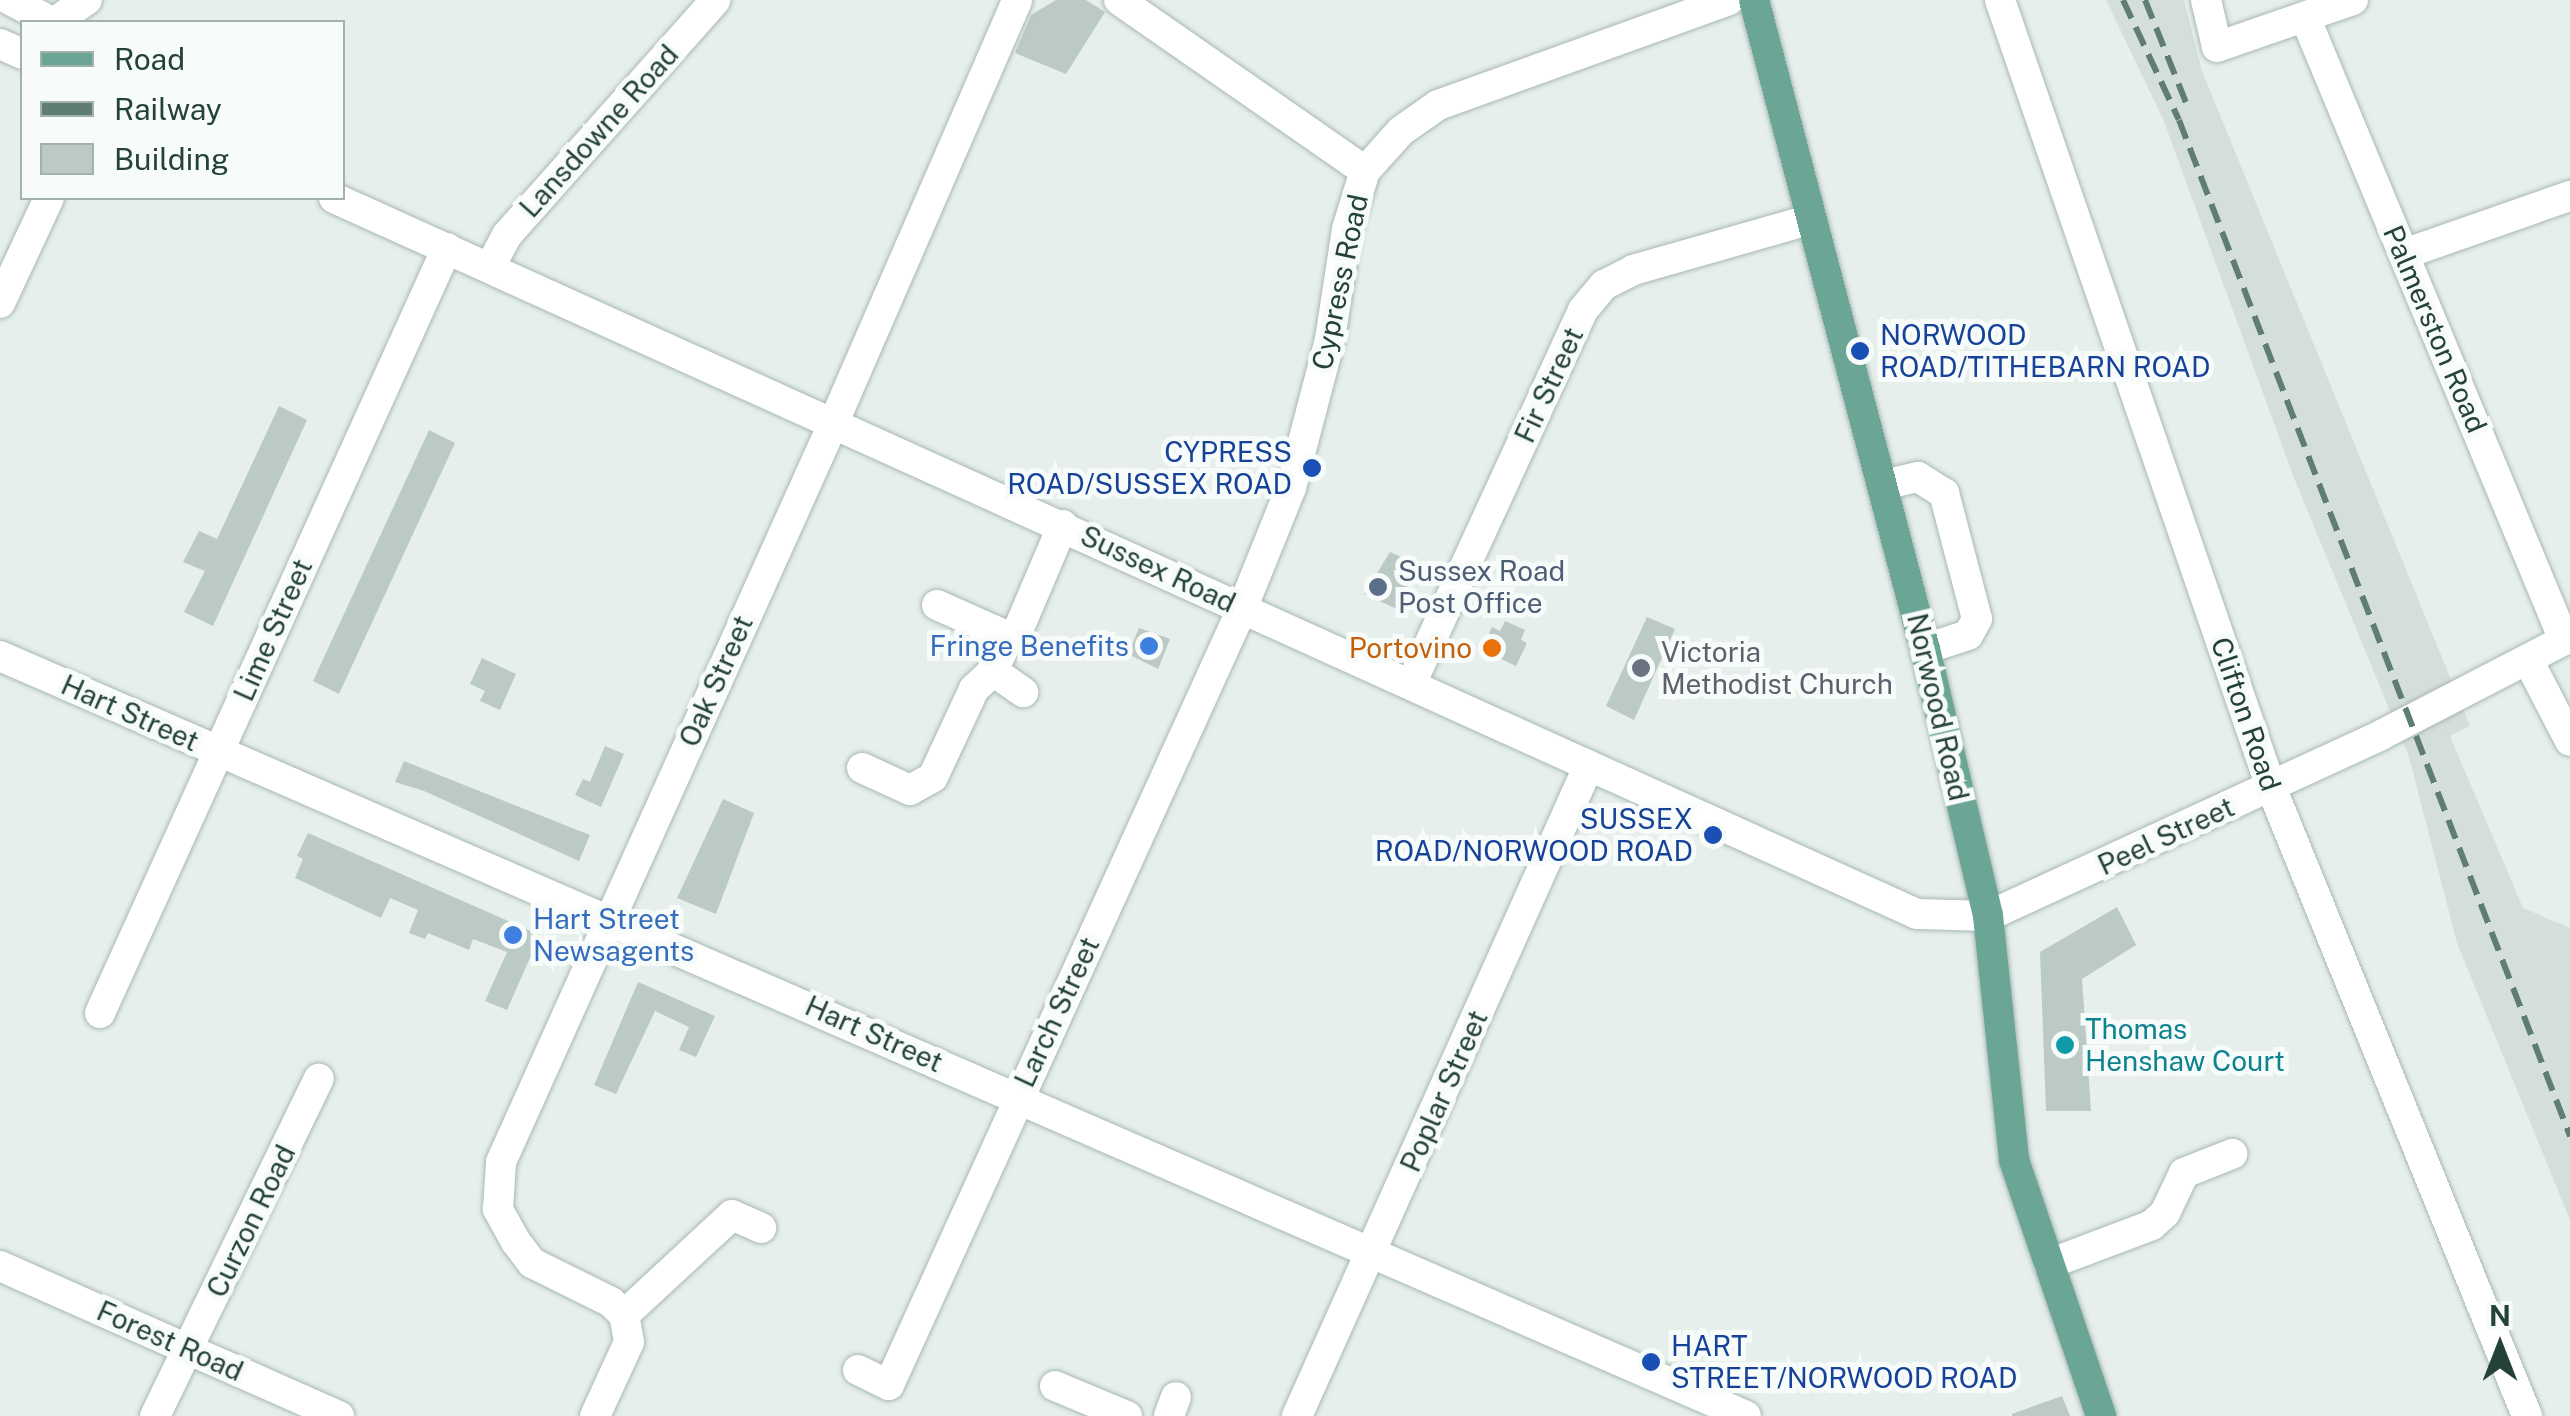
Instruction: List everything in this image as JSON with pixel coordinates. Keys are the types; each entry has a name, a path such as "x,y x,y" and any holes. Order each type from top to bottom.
{"main road":[{"name":"Norwood Road","path":"1754,0 1925,649 1988,916 2014,1160 2101,1416"}],"street":[{"path":"10,0 50,20"},
{"path":"57,20 87,0"},
{"name":"Lansdowne Road","path":"490,267 506,235 716,0"},
{"name":"Oak Street","path":"624,1315 611,1302 532,1263 498,1209 501,1162 833,424 1017,0"},
{"path":"1119,0 1365,171"},
{"name":"Clifton Road","path":"2000,0 2271,788 2526,1416"},
{"path":"2206,0 2216,47 2353,0"},
{"name":"Cypress Road","path":"1242,609 1290,488 1330,339 1347,229 1365,171 1401,131 1438,105 1714,3"},
{"name":"Palmerston Road","path":"2305,18 2567,638"},
{"path":"2404,254 2570,196"},
{"path":"0,303 48,200"},
{"name":"Sussex Road","path":"338,200 1917,914 1988,916"},
{"name":"Fir Street","path":"1411,684 1583,310 1604,286 1633,270 1809,220"},
{"name":"Lime Street","path":"100,1012 446,248"},
{"path":"1883,485 1918,477 1944,492 1977,619 1968,636 1925,649"},
{"path":"862,768 910,790 933,777 974,689 993,672 1008,637 1019,628 1063,525"},
{"path":"937,606 1008,637"},
{"name":"Larch Street","path":"858,1370 889,1385 1242,609"},
{"name":"Peel Street","path":"1988,916 2271,788 2451,701 2567,638"},
{"name":"Hart Street","path":"0,656 1746,1416"},
{"path":"2528,660 2570,741"},
{"path":"993,672 1023,692"},
{"name":"Poplar Street","path":"1298,1416 1590,765"},
{"name":"Curzon Road","path":"155,1416 320,1079"},
{"path":"2050,1264 2152,1225 2166,1213 2184,1173 2232,1154"},
{"path":"594,1416 630,1342 624,1315 732,1215 762,1228"},
{"name":"Forest Road","path":"0,1266 340,1416"},
{"path":"1055,1386 1128,1416"}],"shaded area":[{"path":"2106,0 2184,0 2202,71 2470,726 2450,736 2523,908 2570,928 2570,1220 2457,943 2409,757 2294,478 2163,119"}],"building":[{"path":"1056,0 1086,0 1105,12 1066,74 1015,53 1031,15"},
{"path":"279,406 307,420 213,626 184,612 205,571 183,562 199,531 217,539"},
{"path":"429,430 455,443 339,694 313,681"},
{"path":"1390,552 1417,564 1397,609 1364,594"},
{"name":"Victoria Methodist Church","path":"1647,617 1675,629 1634,720 1606,706"},
{"path":"1505,621 1525,630 1521,640 1527,643 1516,666 1482,650 1492,627 1500,631"},
{"path":"1139,628 1170,639 1158,669 1128,654"},
{"path":"482,658 516,674 500,710 480,701 485,691 470,684"},
{"path":"605,746 624,754 601,807 575,795 583,779 590,782"},
{"path":"404,761 590,835 579,861 424,791 395,782"},
{"path":"723,799 754,813 716,914 677,898"},
{"path":"308,833 540,935 507,1010 485,1001 507,952 473,939 469,950 428,933 425,939 409,933 418,910 390,898 381,918 295,878 303,859 297,856"},
{"name":"Thomas Henshaw Court","path":"2117,907 2136,945 2082,979 2091,1111 2046,1111 2040,952"},
{"path":"638,982 715,1016 696,1057 679,1050 689,1027 655,1011 616,1094 594,1085"},
{"path":"2062,1396 2070,1416 2012,1416 2012,1414"}],"railway":[{"path":"2123,0 2179,120 2570,1136"},
{"path":"2145,0 2189,110"}],"place":[{"name":"NORWOOD ROAD/TITHEBARN ROAD","path":"1860,351"},
{"name":"CYPRESS ROAD/SUSSEX ROAD","path":"1312,468"},
{"name":"Sussex Road Post Office","path":"1378,587"},
{"name":"Fringe Benefits","path":"1149,646"},
{"name":"Portovino","path":"1492,648"},
{"name":"Victoria Methodist Church","path":"1641,668"},
{"name":"SUSSEX ROAD/NORWOOD ROAD","path":"1713,835"},
{"name":"Hart Street Newsagents","path":"513,935"},
{"name":"Thomas Henshaw Court","path":"2065,1045"},
{"name":"HART STREET/NORWOOD ROAD","path":"1651,1362"}]}
